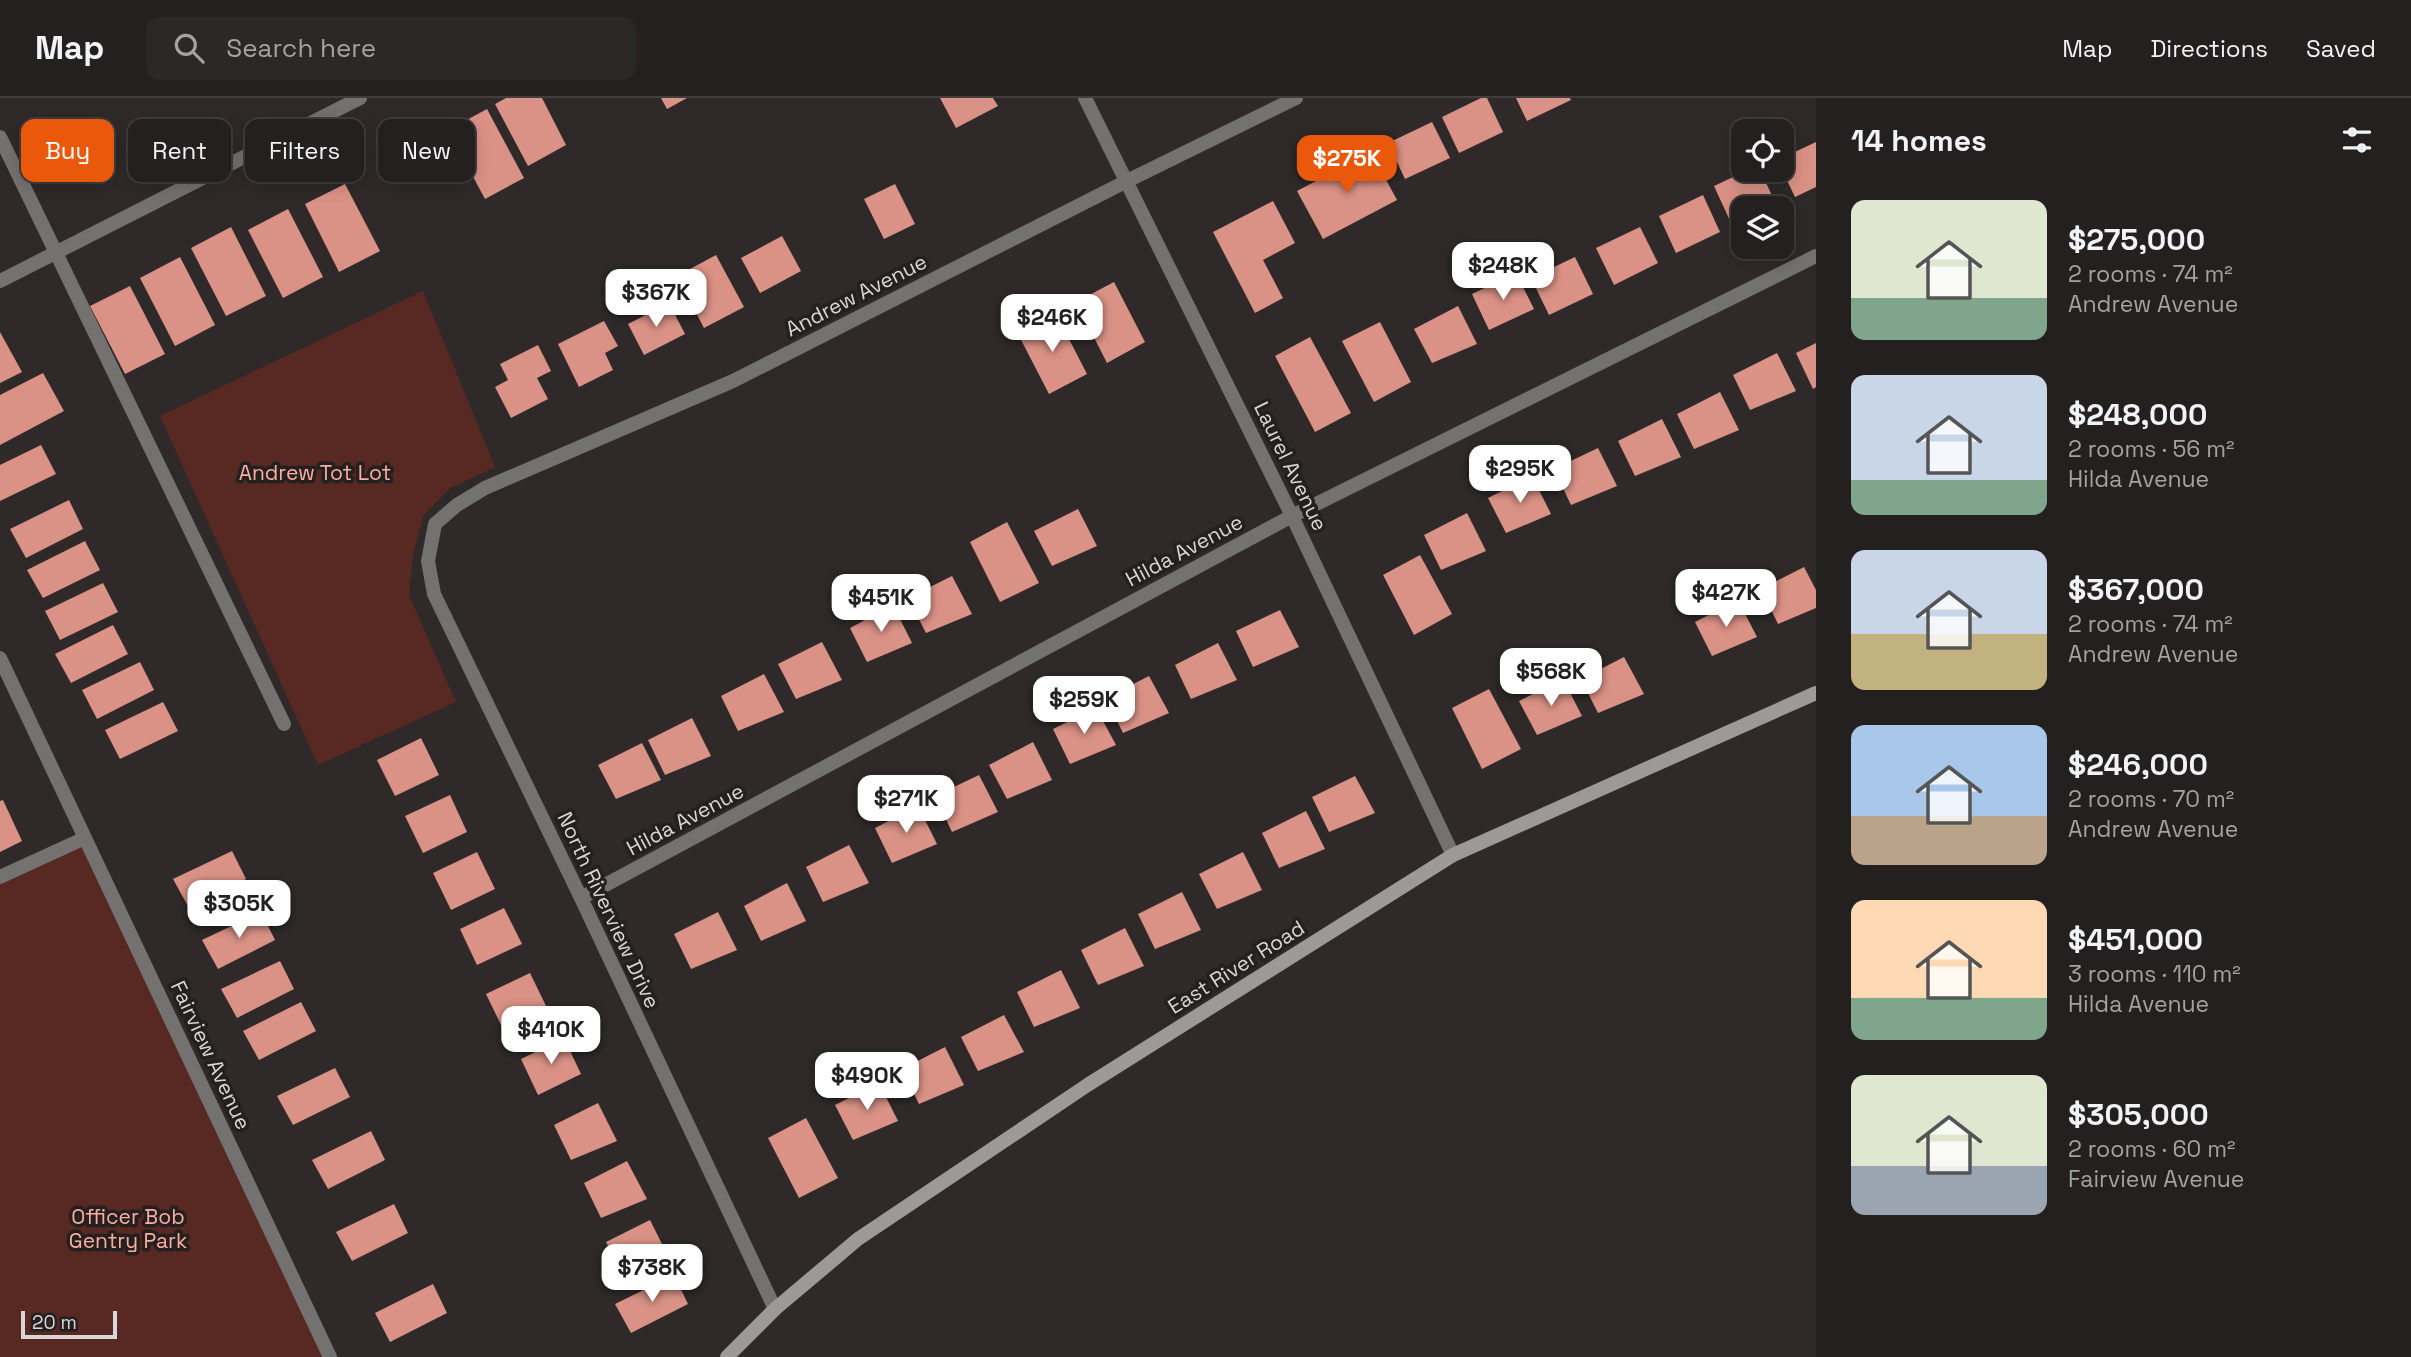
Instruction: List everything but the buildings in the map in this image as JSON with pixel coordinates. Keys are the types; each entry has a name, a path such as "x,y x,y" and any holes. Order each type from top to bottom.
{"street":[{"path":"0,281 360,98"},
{"name":"Laurel Avenue","path":"1085,98 1292,516 1453,855"},
{"name":"Andrew Avenue","path":"435,524 457,505 485,488 733,381 1296,98"},
{"path":"0,137 284,724"},
{"name":"Hilda Avenue","path":"581,898 1292,516 1816,256"},
{"name":"North Riverview Drive","path":"435,524 428,561 434,594 775,1309"},
{"name":"Fairview Avenue","path":"0,658 330,1357"},
{"name":"East River Road","path":"727,1357 775,1309 858,1239 1078,1091 1453,855 1816,693"},
{"path":"0,877 85,838"}],"green space":[{"name":"Andrew Tot Lot","path":"423,291 495,467 450,488 423,516 413,555 409,595 456,702 318,765 160,416"},
{"name":"Officer Bob Gentry Park","path":"85,838 330,1357 0,1357 0,877"}]}
